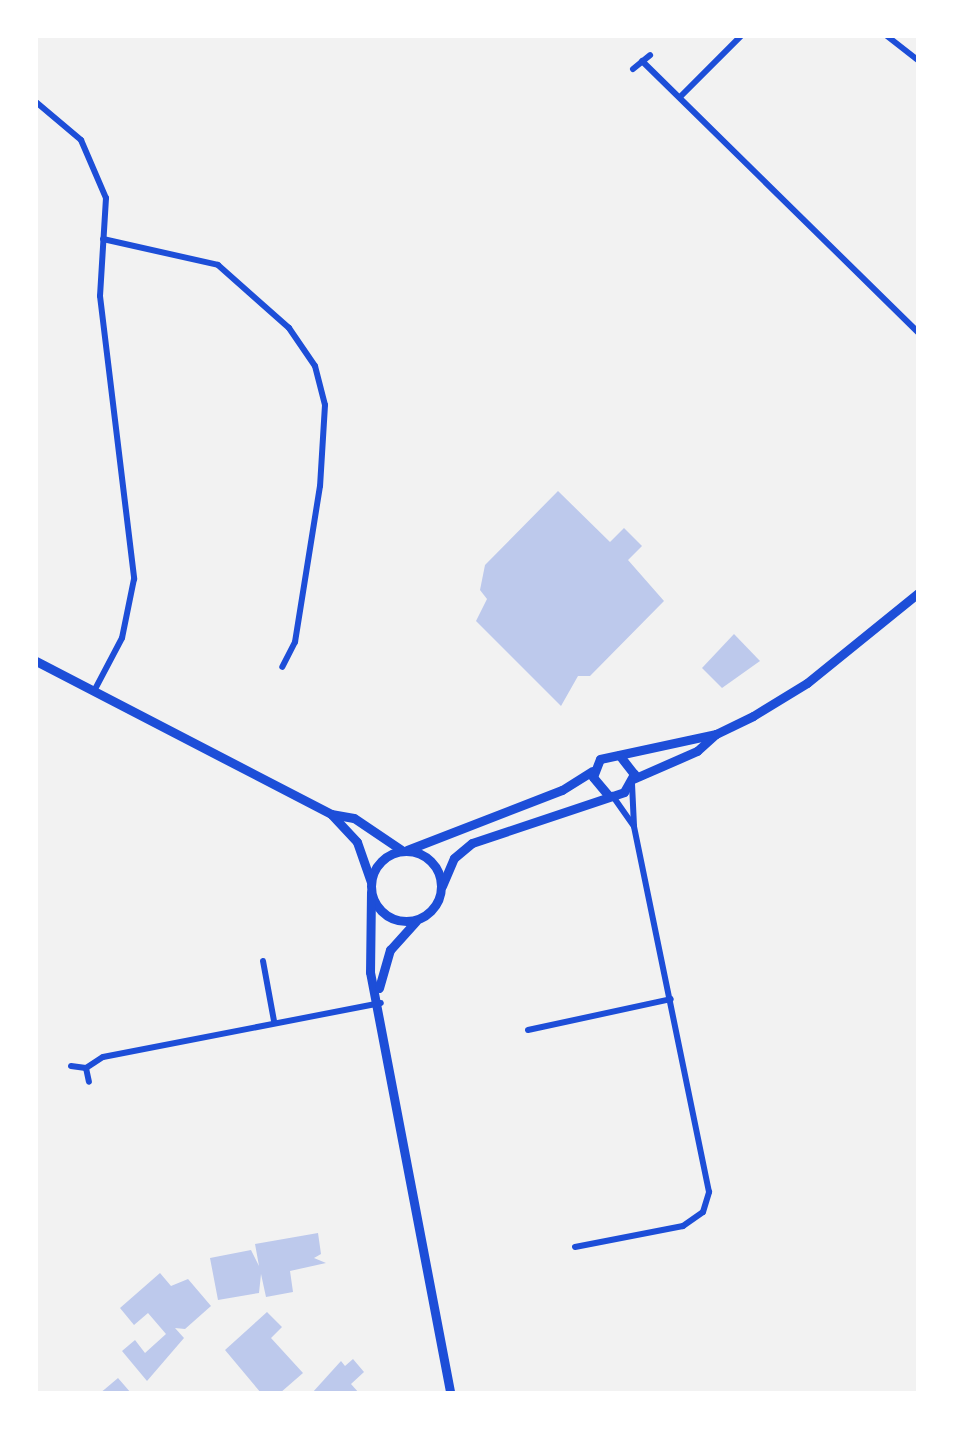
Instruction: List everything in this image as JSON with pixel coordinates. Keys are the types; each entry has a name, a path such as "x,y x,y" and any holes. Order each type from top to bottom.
{"main road":[{"path":"379,988 393,946 434,908 454,858 472,843 610,795 697,751 716,734 797,690 918,593"},
{"path":"36,661 331,814 357,842 371,887 386,915 419,919"},
{"path":"450,1393 379,988 369,965 371,887 380,863 562,790 593,771 600,759 716,734"},
{"path":"619,755 633,781"},
{"path":"593,771 610,795"},
{"path":"331,814 348,815 405,851 434,864 442,886"}],"street":[{"path":"680,97 741,36"},
{"path":"887,36 918,60"},
{"path":"633,69 650,55"},
{"path":"642,61 918,332"},
{"path":"36,102 81,140 99,169 103,239 100,296 134,579 122,638 94,691"},
{"path":"103,239 218,265 289,328 315,366 325,405 320,486 295,642 282,667"},
{"path":"575,1247 683,1226 707,1204 704,1149 634,826 633,781"},
{"path":"610,795 634,826"},
{"path":"263,961 274,1021"},
{"path":"528,1030 671,999"},
{"path":"71,1066 86,1068 103,1057 274,1021 381,1003"},
{"path":"86,1068 89,1082"}],"building":[{"path":"558,491 610,542 624,528 642,546 628,560 664,601 590,676 578,676 561,706 476,621 487,599 480,590 485,565"},
{"path":"734,634 760,661 722,688 702,668"},
{"path":"318,1233 321,1254 314,1258 326,1263 290,1271 293,1292 266,1297 261,1274 259,1293 218,1300 210,1258 251,1250 259,1266 255,1244"},
{"path":"160,1273 171,1286 188,1279 211,1306 185,1329 175,1328 184,1338 147,1381 122,1351 135,1340 145,1353 166,1334 148,1313 134,1325 120,1308"},
{"path":"267,1312 282,1327 271,1338 303,1373 280,1393 261,1393 225,1350"},
{"path":"353,1359 364,1372 351,1384 359,1393 312,1393 341,1361 345,1366"},
{"path":"118,1378 131,1393 100,1393 105,1389"}]}
